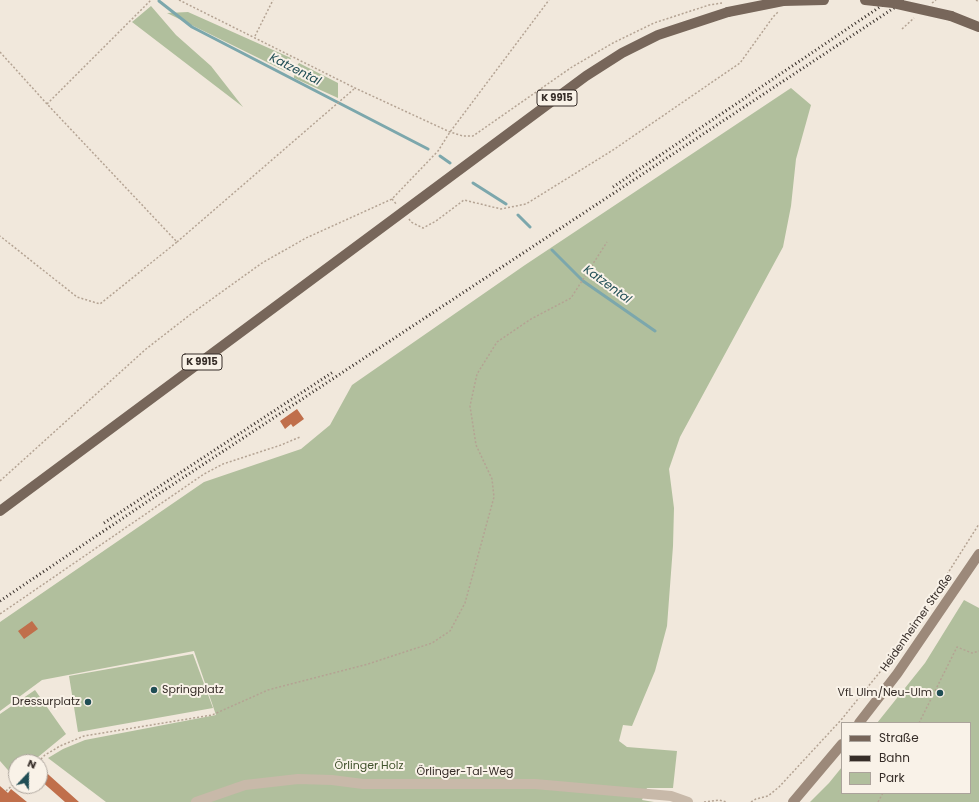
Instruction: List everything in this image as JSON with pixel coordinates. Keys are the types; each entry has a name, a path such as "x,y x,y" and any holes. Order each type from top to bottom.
{"main road":[{"name":"K 9915","path":"0,511 586,76 622,53 658,35 728,12 783,1 824,0"},
{"path":"865,0 951,16 979,27"},
{"name":"Heidenheimer Straße","path":"860,722 897,674 979,554"},
{"path":"793,802 841,745"}],"street":[{"name":"Örlinger-Tal-Weg","path":"196,802 245,785 298,779 332,780 363,784 535,784 671,796 688,802"}],"path":[{"path":"47,104 151,0"},
{"path":"179,0 355,88 450,132 463,136 472,136"},
{"path":"255,37 273,0"},
{"path":"0,481 146,349 191,314 262,263 306,238 392,199 438,151 450,132 549,0"},
{"path":"403,212 411,222 423,228 436,221 464,200 501,209 526,204 613,150 740,63 773,17 782,8"},
{"path":"0,52 177,242"},
{"path":"0,236 77,297 100,304 177,242 355,88"},
{"path":"48,754 60,746 84,736 212,715 268,690 382,659 432,643 450,631 465,603 494,497 492,479 476,445 470,406 477,374 497,342 531,320 571,298 607,242"},
{"path":"0,614 204,474 223,464 281,445 300,437"},
{"path":"751,802 768,796 779,787 841,720 884,667 920,617 979,524"},
{"path":"920,722 957,647 972,653 979,651"},
{"path":"704,802 719,800 727,802"}],"green space":[{"path":"151,6 176,35 211,66 243,107 132,22"},
{"path":"188,12 291,58 285,71 167,13"},
{"path":"299,63 338,83 338,98 294,78 294,70"},
{"name":"Örlinger Holz","path":"791,88 811,105 796,159 791,206 783,247 680,437 669,469 674,508 673,546 667,626 655,671 632,726 623,725 619,741 627,747 677,751 673,788 647,788 642,800 654,802 106,802 48,758 63,749 85,740 216,715 194,651 42,680 0,711 0,622 204,482 301,449 330,425 352,385 525,265"},
{"name":"VfL Ulm/Neu-Ulm","path":"964,600 979,608 979,802 810,802 841,768 841,794 971,794 971,722 878,722 925,663"},
{"name":"Springplatz","path":"193,654 213,708 78,732 69,676"},
{"path":"35,690 66,734 42,754 8,754 8,770 0,761 0,714"}],"building":[{"path":"297,409 304,419 293,427 291,424 285,429 280,421"},
{"path":"32,621 38,629 24,639 18,631"},
{"path":"48,774 79,802 65,802 48,787"},
{"path":"0,786 8,794 17,794 27,802 0,802"}],"waterway":[{"name":"Katzental","path":"159,1 192,27 428,149"},
{"name":"Katzental","path":"440,156 450,163"},
{"name":"Katzental","path":"473,183 506,204"},
{"name":"Katzental","path":"518,215 530,227"},
{"name":"Katzental","path":"552,250 583,281 655,331"}],"railway":[{"path":"613,187 890,0"},
{"path":"0,601 166,489 906,0"},
{"path":"104,523 333,372"}],"place":[{"name":"Springplatz","path":"154,690"},
{"name":"VfL Ulm/Neu-Ulm","path":"940,693"},
{"name":"Dressurplatz","path":"88,702"}]}
